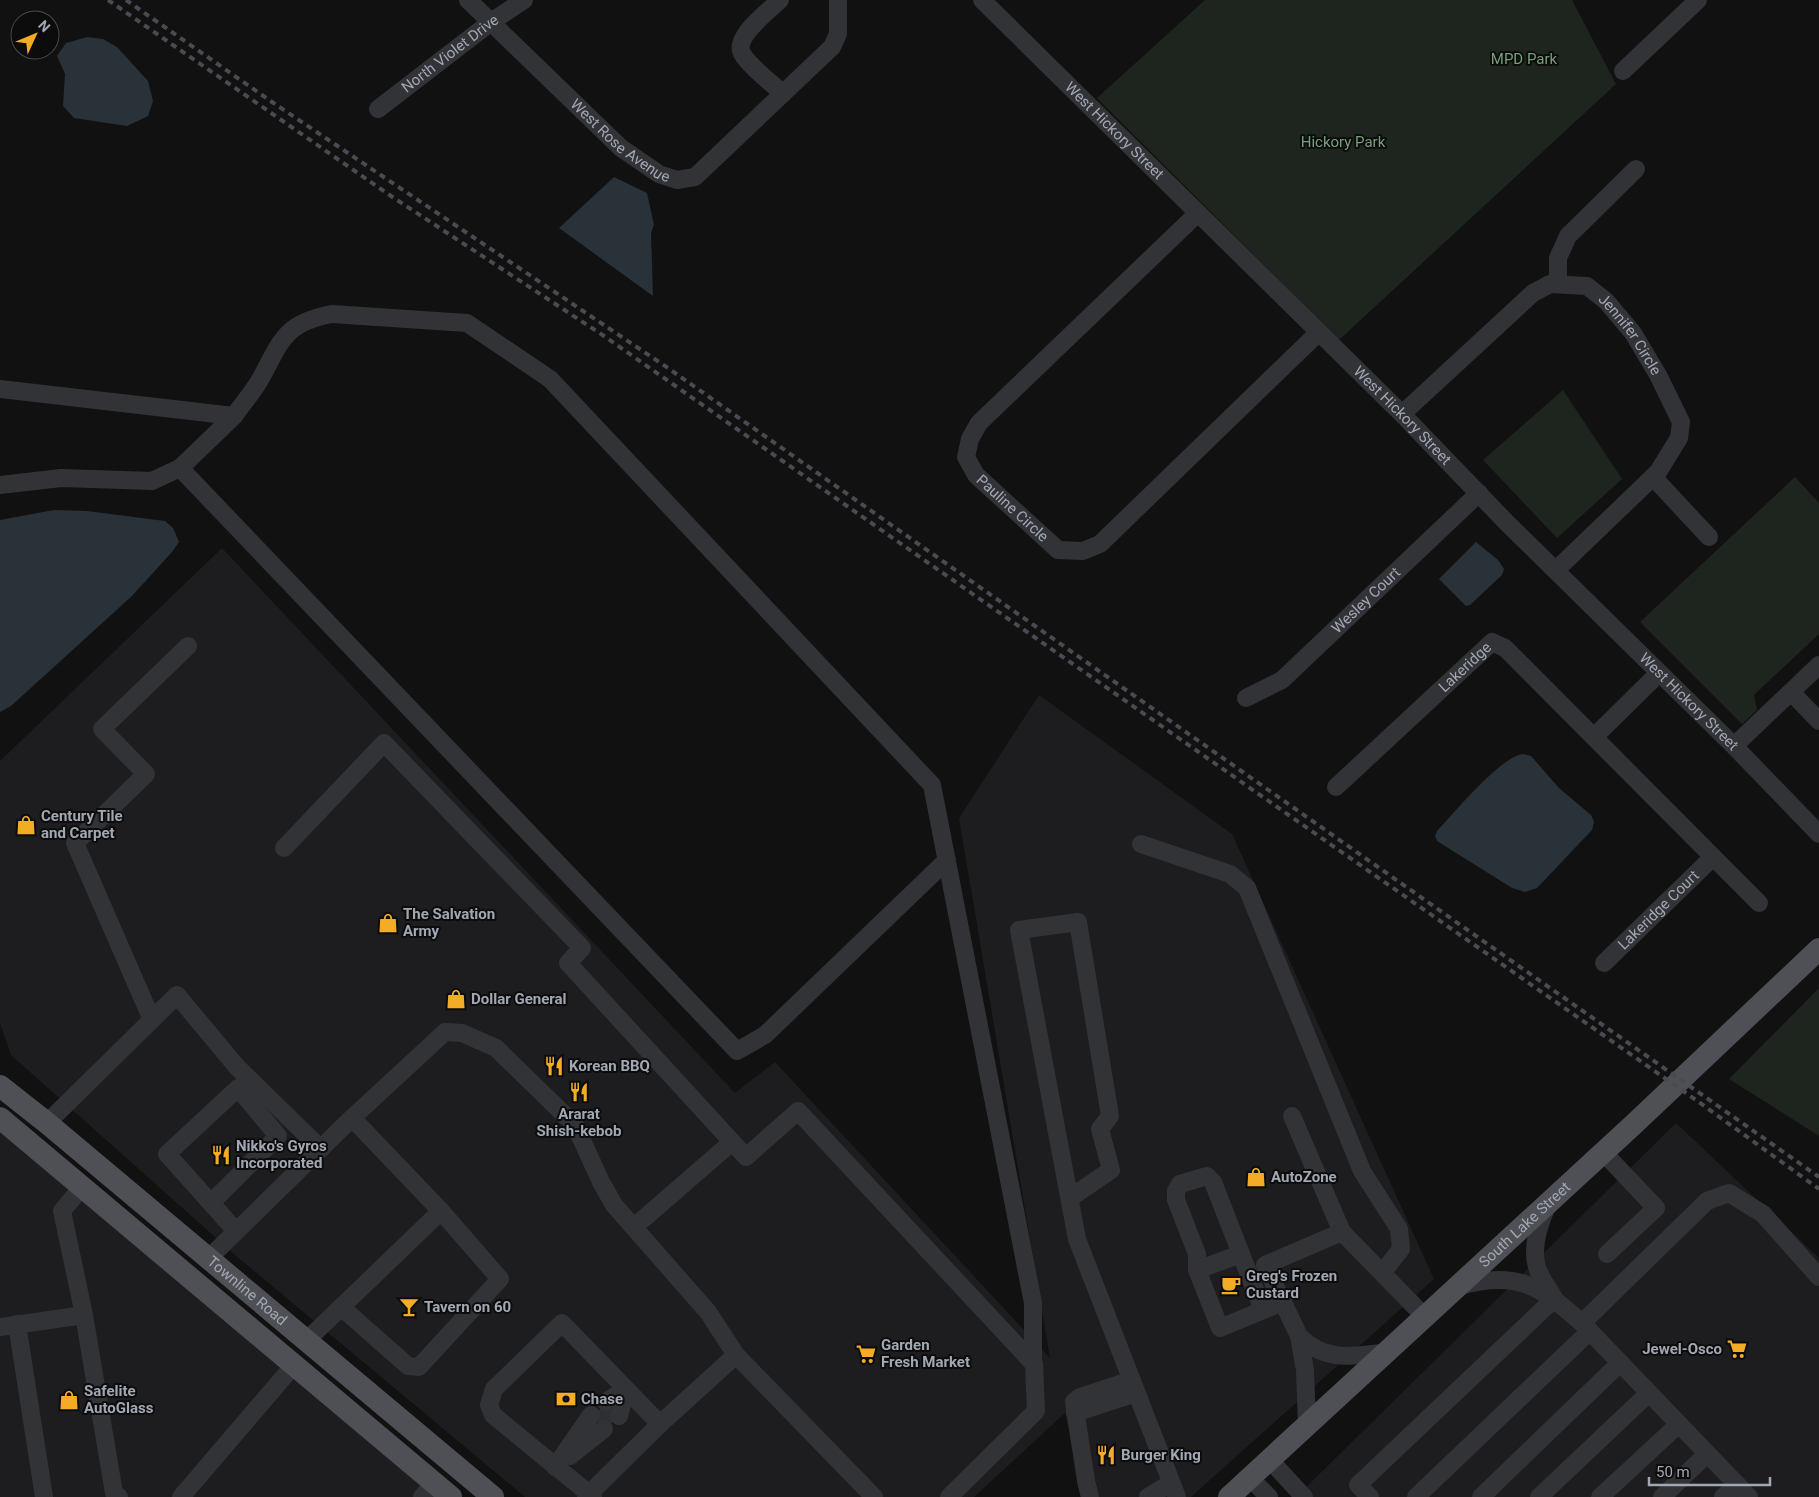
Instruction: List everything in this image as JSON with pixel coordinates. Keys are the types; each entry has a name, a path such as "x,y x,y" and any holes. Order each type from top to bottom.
{"main road":[{"name":"South Lake Street","path":"1230,1497 1459,1286 1819,949"},
{"name":"Townline Road","path":"0,1086 209,1258 493,1497"},
{"name":"Townline Road","path":"0,1118 294,1365 428,1490 451,1497"}],"street":[{"name":"West Rose Avenue","path":"468,0 621,148 659,174 677,180 695,177 832,47 837,40 838,0"},
{"name":"North Violet Drive","path":"378,109 491,22 524,0"},
{"path":"780,0 746,32 740,45 742,55 783,94"},
{"name":"West Hickory Street","path":"982,0 1402,414 1658,674 1734,746 1819,834"},
{"path":"1623,71 1698,0"},
{"path":"1558,284 1558,258 1568,236 1636,169"},
{"name":"Pauline Circle","path":"1198,213 979,423 970,439 966,456 976,475 1058,550 1083,551 1100,544 1318,333"},
{"name":"Jennifer Circle","path":"1402,414 1533,293 1550,284 1587,286 1606,301 1633,333 1662,383 1681,422 1680,438 1669,457 1653,477 1556,570"},
{"path":"0,485 61,478 152,481 180,468 234,416 260,380 283,337 312,318 332,314 467,323 550,379 932,785 1032,1303 1036,1411 949,1497"},
{"path":"0,389 234,416"},
{"path":"180,468 737,1051 765,1035 946,860"},
{"path":"1653,477 1710,537"},
{"name":"Wesley Court","path":"1246,698 1282,680 1479,493"},
{"name":"Lakeridge","path":"1336,787 1492,642 1505,648 1760,903"},
{"path":"152,1020 75,843 146,774 102,729 188,646"},
{"path":"1734,746 1819,665"},
{"path":"1594,737 1658,674"},
{"path":"1791,692 1819,721"},
{"path":"284,848 384,743 582,948 568,963 746,1157 798,1111 1033,1362"},
{"path":"1142,844 1230,874 1247,888 1362,1170 1399,1229 1401,1250 1382,1273"},
{"name":"Lakeridge Court","path":"1604,962 1713,857"},
{"path":"1070,1198 1111,1170 1100,1129 1110,1116 1078,922 1019,930 1077,1239 1174,1490 1148,1497"},
{"path":"47,1123 178,995 237,1067 321,1149"},
{"path":"209,1258 352,1118 445,1032 462,1033 496,1048 575,1125 614,1205 708,1312 736,1355 874,1497"},
{"path":"236,1231 167,1154 238,1088 278,1136"},
{"path":"1292,1116 1342,1232 1425,1317"},
{"path":"341,1307 408,1366 419,1367 500,1279 441,1211 352,1118"},
{"path":"211,1203 278,1136 302,1130"},
{"path":"634,1227 732,1142"},
{"path":"1603,1152 1656,1208 1607,1254"},
{"path":"1263,1310 1213,1182 1207,1176 1180,1184 1176,1190 1176,1200 1197,1254 1196,1270 1220,1328 1283,1302"},
{"path":"82,1187 62,1211 84,1315 114,1493 119,1497"},
{"path":"1416,1497 1586,1327 1707,1201 1729,1193 1763,1214 1819,1277"},
{"path":"1548,1203 1540,1223 1536,1249 1537,1267 1554,1299"},
{"path":"306,1340 441,1211"},
{"path":"1307,1425 1305,1370 1299,1336 1265,1265 1342,1232"},
{"path":"1196,1270 1241,1254"},
{"path":"1459,1286 1478,1281 1514,1280 1529,1284 1554,1299 1586,1327 1743,1491 1723,1497"},
{"path":"1370,1497 1358,1485 1554,1299"},
{"path":"44,1497 8,1326 84,1315"},
{"path":"660,1424 562,1323 494,1389 489,1405 493,1415 589,1496 660,1424 736,1355"},
{"path":"1299,1336 1310,1347 1328,1355 1352,1356 1388,1352"},
{"path":"1481,1497 1620,1363"},
{"path":"181,1497 294,1365"},
{"path":"1090,1497 1075,1413 1134,1386"},
{"path":"612,1409 626,1389"},
{"path":"1539,1497 1649,1393"},
{"path":"556,1468 598,1423"},
{"path":"1600,1497 1679,1424"},
{"path":"1662,1497 1707,1454"},
{"path":"1270,1460 1304,1497"},
{"path":"1250,1478 1269,1497"}],"shaded area":[{"path":"87,37 103,39 117,47 148,81 153,101 148,116 127,126 74,118 63,106 65,74 59,60 60,52 66,43"},
{"path":"614,177 647,193 654,225 651,233 653,296 559,228"},
{"path":"54,510 87,511 165,521 173,528 179,542 132,596 11,706 0,712 0,520"},
{"path":"1476,542 1498,560 1504,569 1502,575 1470,605 1466,606 1439,579"},
{"path":"222,548 735,1093 775,1062 1050,1358 959,818 1039,695 1232,834 1434,1279 1191,1497 1083,1497 1065,1413 974,1497 525,1497 234,1254 11,1055 0,1023 0,761"},
{"path":"1523,754 1531,756 1559,788 1591,815 1594,822 1592,830 1537,888 1525,892 1512,888 1437,841 1435,836 1437,831 1490,775 1513,757"},
{"path":"1676,1123 1819,1258 1819,1497 1296,1497"},
{"path":"0,1130 435,1497 0,1497"}],"green space":[{"name":"Hickory Park","path":"1205,0 1572,0 1616,84 1339,340 1097,98"},
{"path":"1563,390 1622,479 1557,538 1483,460"},
{"path":"1795,477 1819,503 1819,634 1754,695 1757,710 1742,724 1640,622"},
{"path":"1819,988 1819,1136 1729,1079"}],"tunnel":[{"path":"599,1423 613,1409"}],"railway":[{"path":"108,0 391,196 604,336 1696,1100 1819,1189"},
{"path":"126,0 272,102 668,368 1819,1177"}],"place":[{"name":"Century Tile and Carpet","path":"26,825"},
{"name":"The Salvation Army","path":"388,923"},
{"name":"Dollar General","path":"456,999"},
{"name":"Korean BBQ","path":"554,1066"},
{"name":"Ararat Shish-kebob","path":"579,1092"},
{"name":"Nikko's Gyros Incorporated","path":"221,1155"},
{"name":"AutoZone","path":"1256,1177"},
{"name":"Greg's Frozen Custard","path":"1231,1285"},
{"name":"Tavern on 60","path":"409,1307"},
{"name":"Jewel-Osco","path":"1737,1349"},
{"name":"Garden Fresh Market","path":"866,1354"},
{"name":"Chase","path":"566,1399"},
{"name":"Safelite AutoGlass","path":"69,1400"},
{"name":"Burger King","path":"1106,1455"}],"park label":[{"name":"MPD Park","path":"1524,59"}]}
